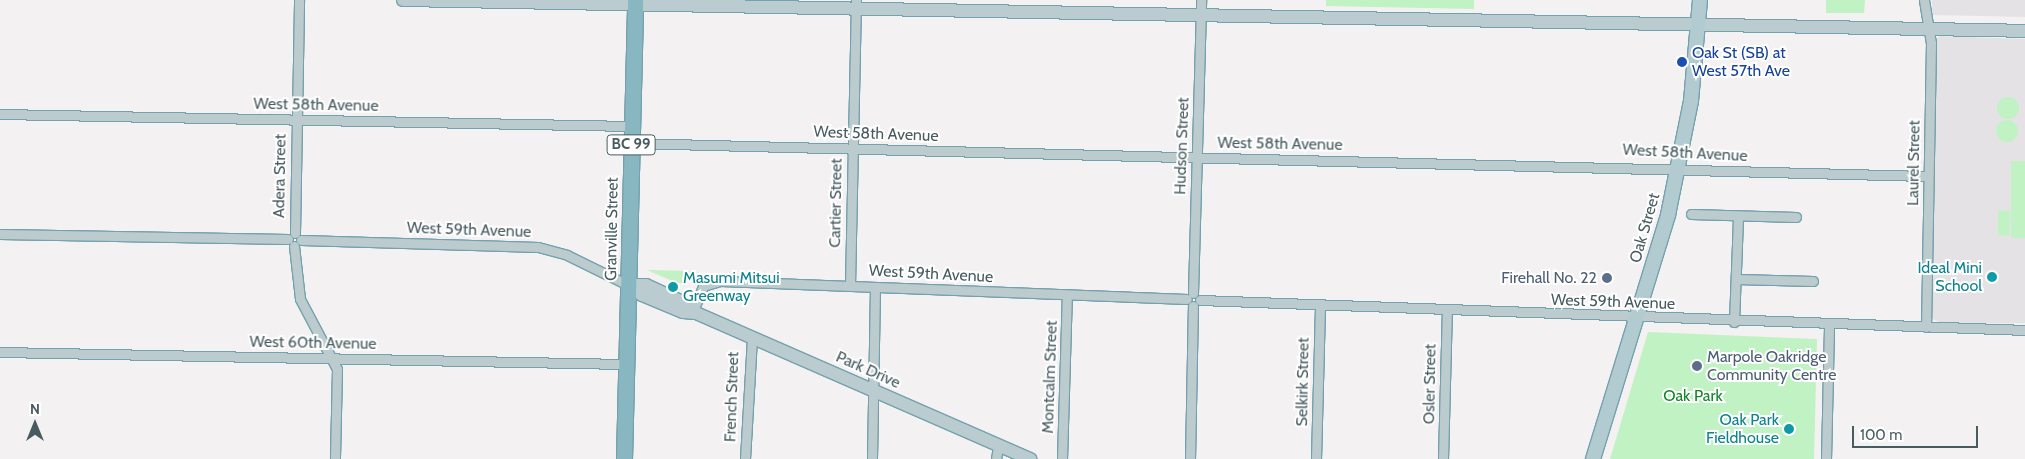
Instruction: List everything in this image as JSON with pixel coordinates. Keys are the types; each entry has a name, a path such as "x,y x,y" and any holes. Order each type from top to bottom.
{"highway":[{"name":"Granville Street","path":"624,459 635,2"}],"main road":[{"name":"Oak Street","path":"1593,459 1679,168 1699,26 1700,0"}],"street":[{"name":"Adera Street","path":"299,0 294,240 300,299 337,369 335,459"},
{"path":"403,0 856,4 1201,16 2025,31"},
{"name":"Hudson Street","path":"1190,459 1201,0"},
{"name":"Laurel Street","path":"1924,0 1927,29 1931,43 1926,327"},
{"name":"Cartier Street","path":"850,286 856,4"},
{"name":"West 58th Avenue","path":"0,114 632,126"},
{"name":"West 58th Avenue","path":"631,142 1928,176"},
{"path":"1691,214 1796,217"},
{"path":"1734,322 1738,216"},
{"name":"West 59th Avenue","path":"0,234 517,245 568,256 628,285"},
{"path":"1736,279 1813,281"},
{"name":"West 59th Avenue","path":"693,311 698,292 714,282 1829,326 2025,330"},
{"name":"Park Drive","path":"628,285 646,285 688,304 693,311 1030,459"},
{"path":"872,459 875,287"},
{"name":"Montcalm Street","path":"1062,459 1067,295"},
{"name":"Selkirk Street","path":"1316,459 1320,305"},
{"name":"Osler Street","path":"1443,459 1447,310"},
{"path":"1826,459 1829,326"},
{"name":"French Street","path":"745,459 752,337"},
{"name":"West 60th Avenue","path":"0,352 626,364"},
{"path":"996,459 998,446"}],"shaded area":[{"path":"1932,0 2025,0 2025,17 1932,15"},
{"path":"1940,36 2025,39 2025,323 1944,324 1930,318 1935,40"}],"green space":[{"path":"1326,0 1474,0 1474,9 1326,6"},
{"path":"1826,0 1865,0 1864,13 1826,13"},
{"path":"2008,97 2016,100 2019,108 2016,116 2008,119 2000,116 1997,108 2000,100"},
{"path":"2007,120 2015,123 2018,131 2015,139 2007,142 1999,139 1996,131 1999,123"},
{"path":"2011,161 2025,161 2025,238 2011,238"},
{"path":"1998,210 2010,211 2009,236 1998,235"},
{"path":"647,270 691,271 694,283 677,283"},
{"name":"Oak Park","path":"1648,332 1817,339 1814,459 1610,459"}],"place":[{"name":"Oak St (SB) at West 57th Ave","path":"1682,62"},
{"name":"Ideal Mini School","path":"1992,277"},
{"name":"Firehall No. 22","path":"1607,278"},
{"name":"Masumi Mitsui Greenway","path":"673,287"},
{"name":"Marpole Oakridge Community Centre","path":"1697,366"},
{"name":"Oak Park Fieldhouse","path":"1789,429"}]}
